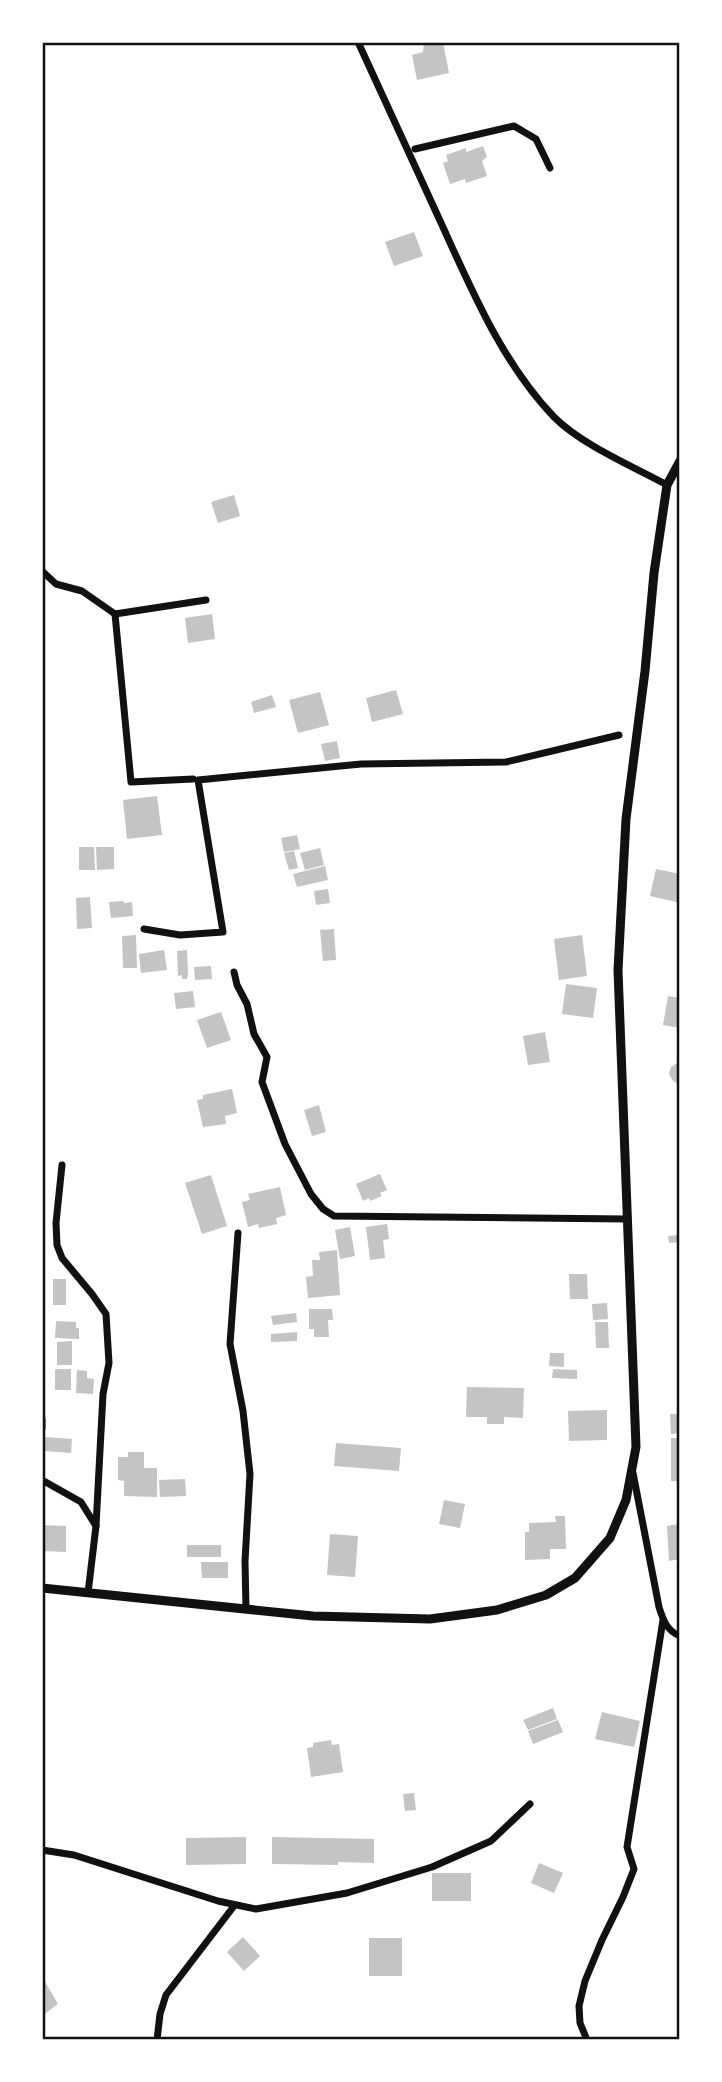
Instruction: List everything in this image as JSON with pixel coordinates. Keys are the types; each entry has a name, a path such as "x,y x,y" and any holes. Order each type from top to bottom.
{"street":[{"path":"358,42 461,268 509,355 532,390 555,418 580,437 667,485"},
{"path":"415,149 514,126 536,139 550,168"},
{"path":"42,1588 313,1616 430,1619 497,1610 546,1595 575,1578 610,1538 626,1500 636,1447 618,970 622,876 654,573 667,485 680,461"},
{"path":"42,571 56,584 82,591 115,614 206,600 159,605 115,614"},
{"path":"115,614 131,782 193,779"},
{"path":"144,929 180,935 223,932 198,780 361,764 506,762 619,734"},
{"path":"234,972 237,985 247,1004 254,1034 267,1057 262,1082 272,1112 303,1179 323,1209 334,1216 626,1219"},
{"path":"62,1165 56,1223 57,1245 62,1258 93,1293 106,1314 109,1363 103,1394 96,1526 88,1593"},
{"path":"238,1233 230,1344 243,1411 250,1474 245,1561 246,1609"},
{"path":"42,1419 42,1428"},
{"path":"587,2040 580,2023 579,2006 585,1981 634,1869 627,1847 663,1620 632,1469"},
{"path":"42,1480 81,1502 96,1526"},
{"path":"663,1620 673,1633 680,1636"},
{"path":"42,1850 74,1855 234,1906 256,1909 347,1893 432,1867 491,1841 530,1804"},
{"path":"157,2040 160,2014 166,1995 234,1906"}],"building":[{"path":"424,42 443,42 449,73 417,80 412,55 423,52"},
{"path":"483,146 487,157 482,161 487,176 466,183 465,179 450,184 443,163 448,161 446,155"},
{"path":"414,232 423,256 394,266 385,242"},
{"path":"234,495 240,516 218,523 211,502"},
{"path":"212,614 215,639 188,643 185,618"},
{"path":"396,690 403,714 372,722 366,698"},
{"path":"320,692 329,725 298,733 289,700"},
{"path":"272,695 276,707 254,713 251,702"},
{"path":"337,741 340,758 325,761 321,744"},
{"path":"157,796 162,835 127,839 123,800"},
{"path":"297,835 300,849 284,852 281,838"},
{"path":"79,847 94,847 95,870 79,870"},
{"path":"96,847 114,847 114,869 97,870"},
{"path":"320,848 324,865 305,870 300,853"},
{"path":"294,851 298,868 289,870 284,853"},
{"path":"325,866 328,880 297,887 293,874"},
{"path":"656,869 680,874 680,903 650,896"},
{"path":"328,889 330,903 316,905 314,891"},
{"path":"90,897 92,928 77,929 76,898"},
{"path":"109,902 132,902 133,916 111,918"},
{"path":"334,929 336,960 323,961 320,930"},
{"path":"136,935 137,968 123,968 122,936"},
{"path":"582,935 587,976 559,980 554,939"},
{"path":"164,950 167,970 141,973 139,954"},
{"path":"187,950 188,974 187,979 182,979 182,975 178,976 177,951"},
{"path":"211,966 212,979 195,980 194,967"},
{"path":"566,984 597,988 593,1018 562,1014"},
{"path":"193,991 195,1007 176,1009 174,993"},
{"path":"668,996 680,998 680,1028 663,1025"},
{"path":"221,1012 231,1040 207,1048 197,1020"},
{"path":"545,1032 550,1062 528,1065 523,1036"},
{"path":"680,1061 680,1085 673,1081 669,1074 671,1067"},
{"path":"232,1089 237,1113 225,1116 226,1124 203,1127 197,1100 203,1099 203,1095"},
{"path":"319,1105 326,1132 312,1136 304,1110"},
{"path":"380,1174 387,1190 380,1193 382,1196 363,1201 356,1184"},
{"path":"211,1175 227,1226 202,1234 185,1183"},
{"path":"280,1187 286,1215 276,1218 277,1224 259,1228 258,1224 248,1227 242,1202 250,1200 248,1194"},
{"path":"387,1224 389,1239 383,1240 385,1258 370,1260 366,1227"},
{"path":"350,1227 355,1256 340,1259 335,1230"},
{"path":"680,1235 680,1242 669,1243 668,1236"},
{"path":"337,1250 340,1295 308,1298 306,1277 313,1276 312,1260 320,1260 319,1252"},
{"path":"569,1274 587,1274 588,1299 570,1299"},
{"path":"53,1279 66,1279 66,1305 53,1305"},
{"path":"607,1303 608,1319 593,1320 592,1304"},
{"path":"309,1309 332,1309 333,1320 328,1320 329,1337 314,1337 314,1329 309,1329"},
{"path":"296,1313 297,1322 273,1325 271,1316"},
{"path":"56,1321 76,1322 79,1339 55,1338"},
{"path":"595,1322 608,1322 609,1348 596,1348"},
{"path":"297,1332 297,1341 271,1342 271,1334"},
{"path":"72,1341 72,1365 57,1365 57,1342"},
{"path":"550,1353 564,1353 564,1367 549,1366"},
{"path":"55,1369 71,1369 71,1390 55,1390"},
{"path":"553,1369 577,1370 577,1379 552,1378"},
{"path":"77,1370 87,1371 87,1378 94,1379 93,1394 76,1393"},
{"path":"467,1387 524,1388 523,1418 504,1417 504,1424 487,1424 487,1417 466,1417"},
{"path":"607,1410 607,1440 569,1441 568,1411"},
{"path":"670,1414 680,1414 680,1433 671,1434"},
{"path":"45,1437 72,1439 71,1453 44,1451"},
{"path":"671,1438 680,1438 680,1481 671,1481"},
{"path":"336,1443 401,1448 399,1471 334,1466"},
{"path":"128,1452 144,1452 144,1468 157,1468 157,1497 124,1496 124,1481 118,1480 118,1457 128,1457"},
{"path":"185,1479 186,1496 160,1497 159,1480"},
{"path":"444,1500 465,1504 460,1528 439,1524"},
{"path":"555,1516 565,1516 566,1549 550,1549 550,1559 525,1560 525,1532 529,1532 529,1523 556,1522"},
{"path":"680,1524 680,1559 669,1561 667,1526"},
{"path":"42,1525 66,1526 66,1552 42,1551"},
{"path":"330,1534 358,1536 355,1577 327,1575"},
{"path":"187,1545 221,1545 221,1557 187,1557"},
{"path":"201,1562 228,1562 228,1578 202,1578"},
{"path":"553,1708 557,1719 528,1730 523,1720"},
{"path":"602,1712 640,1721 634,1747 595,1739"},
{"path":"558,1720 563,1732 533,1744 528,1731"},
{"path":"331,1740 332,1745 339,1744 343,1772 311,1777 307,1748 313,1747 313,1743"},
{"path":"414,1793 416,1810 405,1811 403,1794"},
{"path":"246,1837 246,1864 186,1865 186,1838"},
{"path":"272,1837 374,1839 374,1863 272,1864"},
{"path":"539,1863 563,1873 554,1893 531,1883"},
{"path":"432,1873 471,1873 471,1901 432,1901"},
{"path":"243,1937 260,1956 244,1971 227,1952"},
{"path":"369,1938 402,1938 402,1976 369,1976"},
{"path":"44,1980 58,2004 42,2016 42,1982"}]}
